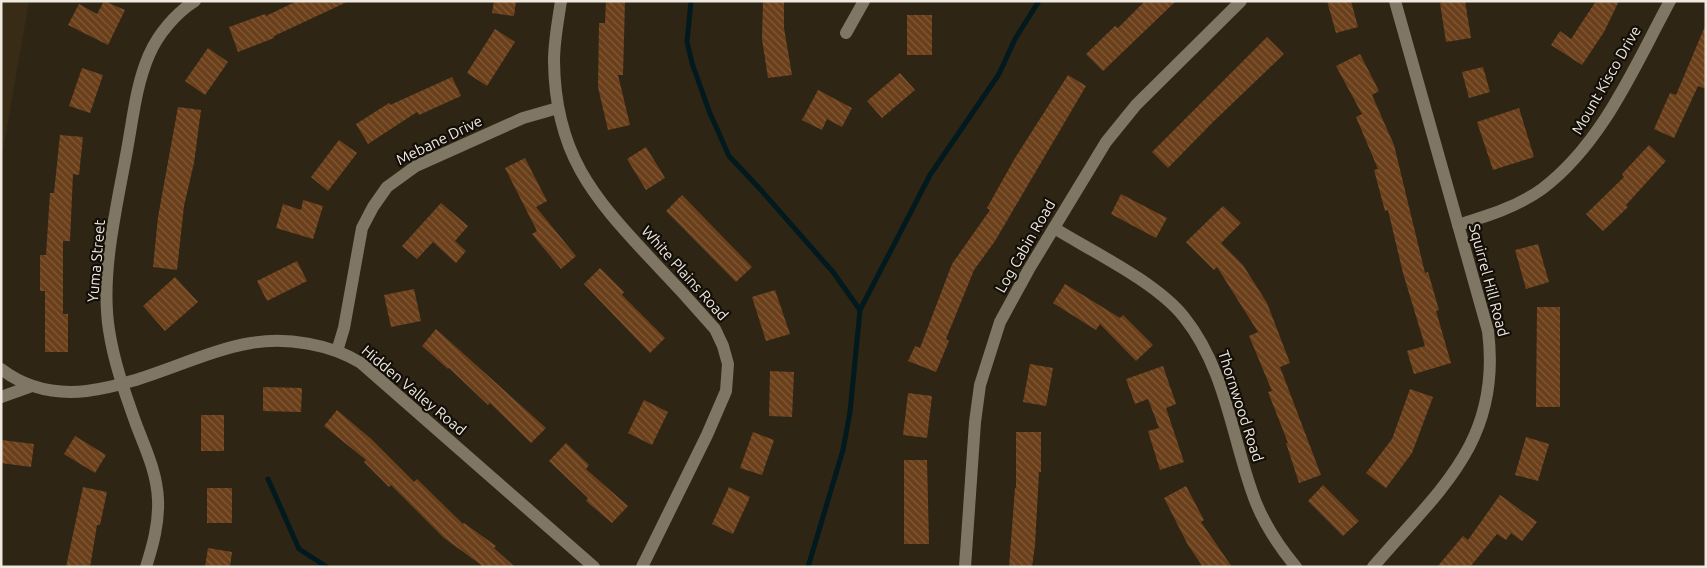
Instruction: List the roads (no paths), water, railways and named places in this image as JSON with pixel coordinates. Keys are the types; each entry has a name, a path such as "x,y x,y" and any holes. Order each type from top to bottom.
{"street":[{"name":"Yuma Street","path":"146,567 157,527 157,491 151,460 114,364 107,294 116,217 140,78 155,43 170,22 195,1"},
{"name":"White Plains Road","path":"561,1 554,61 558,108 568,145 591,190 612,217 715,329 723,346 728,364 726,391 708,435 642,567"},
{"path":"846,33 864,1"},
{"name":"Log Cabin Road","path":"965,567 975,422 980,385 1000,322 1106,142 1136,105 1241,1"},
{"name":"Squirrel Hill Road","path":"1373,567 1455,472 1470,449 1486,408 1490,378 1488,331 1395,1"},
{"name":"Mount Kisco Drive","path":"1458,225 1514,205 1540,190 1564,170 1585,148 1605,119 1670,1"},
{"name":"Mebane Drive","path":"337,351 344,328 362,228 373,206 387,187 416,166 523,118 558,108"},
{"name":"Thornwood Road","path":"1054,228 1131,274 1168,300 1195,332 1208,352 1218,379 1251,490 1264,521 1282,550 1296,567"},
{"name":"Hidden Valley Road","path":"1,369 29,387 46,390 82,391 137,381 228,348 252,343 284,342 321,346 337,351 361,363 594,567"},
{"name":"Hidden Valley Road","path":"1,397 29,387"}],"waterway":[{"path":"691,1 687,42 692,63 709,111 729,156 833,272 860,310"},
{"path":"808,567 843,450 850,412 860,310 930,175 999,74 1015,39 1039,1"},
{"path":"268,479 299,549 327,567"}]}
